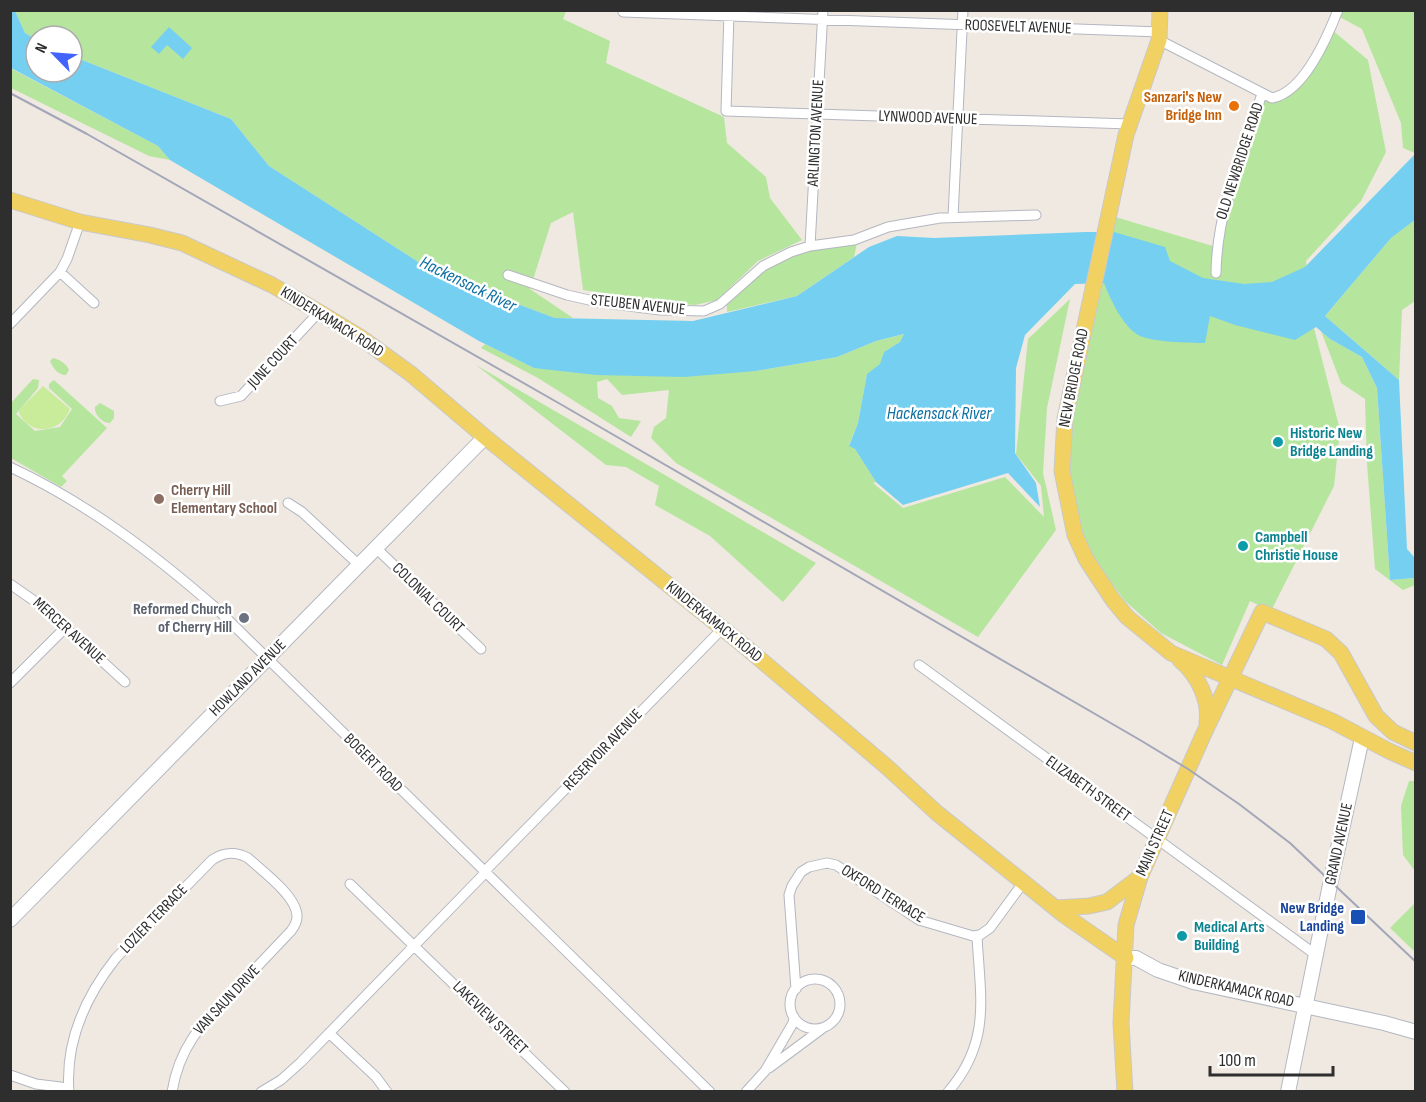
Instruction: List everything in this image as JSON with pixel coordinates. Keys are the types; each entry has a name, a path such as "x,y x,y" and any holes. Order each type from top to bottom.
{"main road":[{"name":"NEW BRIDGE ROAD","path":"1160,10 1160,36 1130,124 1065,419 1062,471 1069,512 1082,551 1101,584 1127,617 1171,652 1332,721"},
{"name":"KINDERKAMACK ROAD","path":"10,200 80,222 150,234 182,243 255,277 320,312 360,337 411,374 485,437 826,714 937,813 1023,883 1125,958"},
{"name":"MAIN STREET","path":"1125,1092 1121,1023 1125,925 1140,877 1156,839 1262,612 1326,639 1341,653 1376,716 1393,732 1416,745"},
{"path":"1171,652 1194,674 1206,699 1208,712 1205,731"},
{"path":"1332,721 1416,745"},
{"path":"1332,721 1416,763"},
{"path":"1056,908 1089,906 1107,902 1140,877"}],"street":[{"path":"953,217 963,10"},
{"path":"1262,94 1272,98 1289,92 1320,51 1338,10"},
{"name":"ROOSEVELT AVENUE","path":"623,12 822,16 1160,36"},
{"name":"LYNWOOD AVENUE","path":"729,14 726,111 1130,124"},
{"name":"ARLINGTON AVENUE","path":"810,246 822,16"},
{"name":"OLD NEWBRIDGE ROAD","path":"1160,36 1262,94 1220,222 1216,247 1216,273"},
{"name":"STEUBEN AVENUE","path":"508,275 567,296 598,302 660,310 704,311 720,304 763,266 791,252 810,246 854,240 888,227 908,223 953,217 1036,215"},
{"path":"10,324 60,272 80,222"},
{"path":"60,272 94,303"},
{"name":"JUNE COURT","path":"220,401 241,396 320,312"},
{"name":"HOWLAND AVENUE","path":"10,920 485,437"},
{"name":"BOGERT ROAD","path":"10,467 68,498 145,549 217,609 710,1092"},
{"path":"288,503 302,512 359,565"},
{"name":"COLONIAL COURT","path":"376,548 480,649"},
{"name":"MERCER AVENUE","path":"10,584 43,607 125,682"},
{"path":"10,683 66,627"},
{"name":"RESERVOIR AVENUE","path":"261,1092 281,1080 329,1033 722,629"},
{"name":"ELIZABETH STREET","path":"919,666 1316,955"},
{"name":"GRAND AVENUE","path":"1288,1092 1362,738"},
{"name":"LOZIER TERRACE","path":"69,1090 70,1059 75,1033 85,1005 98,982 116,958 212,860 225,853 248,858 290,897 297,917"},
{"name":"OXFORD TERRACE","path":"796,989 789,895 796,878 809,867 817,864 827,863 843,868 919,920 976,936"},
{"path":"948,1092 967,1066 978,1036 981,1008 976,936 990,928 1023,883"},
{"name":"LAKEVIEW STREET","path":"350,884 416,945 566,1092"},
{"name":"VAN SAUN DRIVE","path":"172,1092 182,1057 198,1028 291,931 297,917"},
{"name":"KINDERKAMACK ROAD","path":"1125,958 1136,958 1158,970 1193,981 1416,1032"},
{"name":"OXFORD TERRACE","path":"746,1092 765,1071 836,1017 839,1010 838,995 829,984 815,979 801,984 796,989 790,1002 794,1017 793,1023 765,1071"},
{"path":"794,1017 811,1029 826,1026"},
{"path":"329,1033 376,1077 387,1092"},
{"path":"10,1076 69,1090"}],"green space":[{"path":"15,11 566,11 563,19 610,41 606,63 724,117 727,143 766,177 770,198 802,240 758,261 717,300 695,305 657,302 583,290 573,212 551,223 530,289 573,318 555,318 437,274 269,166 231,119 84,61 84,24 24,24 24,31"},
{"path":"1338,11 1415,11 1415,153 1403,148 1401,123 1362,29 1336,15"},
{"path":"1331,29 1368,60 1386,152 1361,201 1306,261 1312,320 1340,430 1334,486 1271,611 1250,601 1222,665 1161,633 1125,601 1095,561 1076,520 1067,469 1068,418 1112,216 1216,247 1262,94 1289,91"},
{"path":"10,68 24,75 24,84 40,84 158,146 170,160 149,156 11,88"},
{"path":"1415,220 1415,301 1402,310 1399,380 1325,316 1391,238"},
{"path":"857,243 854,257 797,296 727,312 727,301 777,262 803,250"},
{"path":"1070,299 1047,408 1043,473 1056,530 978,637 676,463 651,438 654,427 666,418 669,390 622,395 607,379 597,382 598,398 612,406 619,418 641,421 631,437 538,378 481,348 485,344 534,368 756,371 837,357 876,341 905,334 900,342 884,352 881,364 867,374 858,423 849,445 855,449 876,482 873,483 903,508 1005,477 1044,517 1041,486 1016,454 1028,339"},
{"path":"1321,331 1330,339 1362,357 1377,388 1390,580 1415,578 1415,585 1403,590 1375,569 1365,399 1341,383"},
{"path":"53,358 66,365 69,370 66,375 54,369 50,361"},
{"path":"476,365 816,563 783,602 710,536 655,505 659,486 626,467 606,465"},
{"path":"33,379 39,380 38,388 16,414 35,431 60,427 72,409 49,388 49,384 54,380 107,428 62,476 67,481 61,487 11,458 11,403"},
{"path":"43,386 70,409 60,423 46,429 38,429 24,421 19,410"},
{"path":"100,403 114,411 114,418 110,423 101,420 97,415 95,407"},
{"path":"1409,781 1415,781 1415,871 1403,855 1401,806"},
{"path":"1415,903 1415,952 1390,928"}],"water":[{"name":"Hackensack River","path":"10,11 15,11 24,31 24,75 11,68"},
{"path":"169,27 192,48 183,59 167,45 159,54 151,47"},
{"name":"Hackensack River","path":"84,61 231,119 269,166 437,274 555,318 693,321 797,296 869,247 897,236 934,238 1114,232 1165,247 1170,261 1203,278 1244,284 1272,282 1305,267 1415,154 1415,220 1391,238 1325,316 1399,380 1407,549 1415,558 1415,578 1390,580 1377,388 1362,357 1330,339 1316,327 1295,340 1235,325 1210,316 1205,343 1152,339 1132,331 1113,304 1104,283 1075,284 1025,335 1016,368 1015,453 1036,483 1040,507 1008,473 903,505 876,482 855,449 849,446 858,423 867,374 880,364 884,352 900,342 904,334 876,341 837,357 756,371 684,377 596,375 534,368 479,341 170,160 158,146 41,84 84,84"}],"railway":[{"path":"10,93 87,134 562,405 1188,769 1290,843 1416,962"}],"place":[{"name":"Sanzari's New Bridge Inn","path":"1234,106"},
{"name":"Historic New Bridge Landing","path":"1278,442"},
{"name":"Cherry Hill Elementary School","path":"159,499"},
{"name":"Campbell Christie House","path":"1243,546"},
{"name":"Reformed Church of Cherry Hill","path":"244,618"},
{"name":"New Bridge Landing","path":"1358,917"},
{"name":"Medical Arts Building","path":"1182,936"}]}
